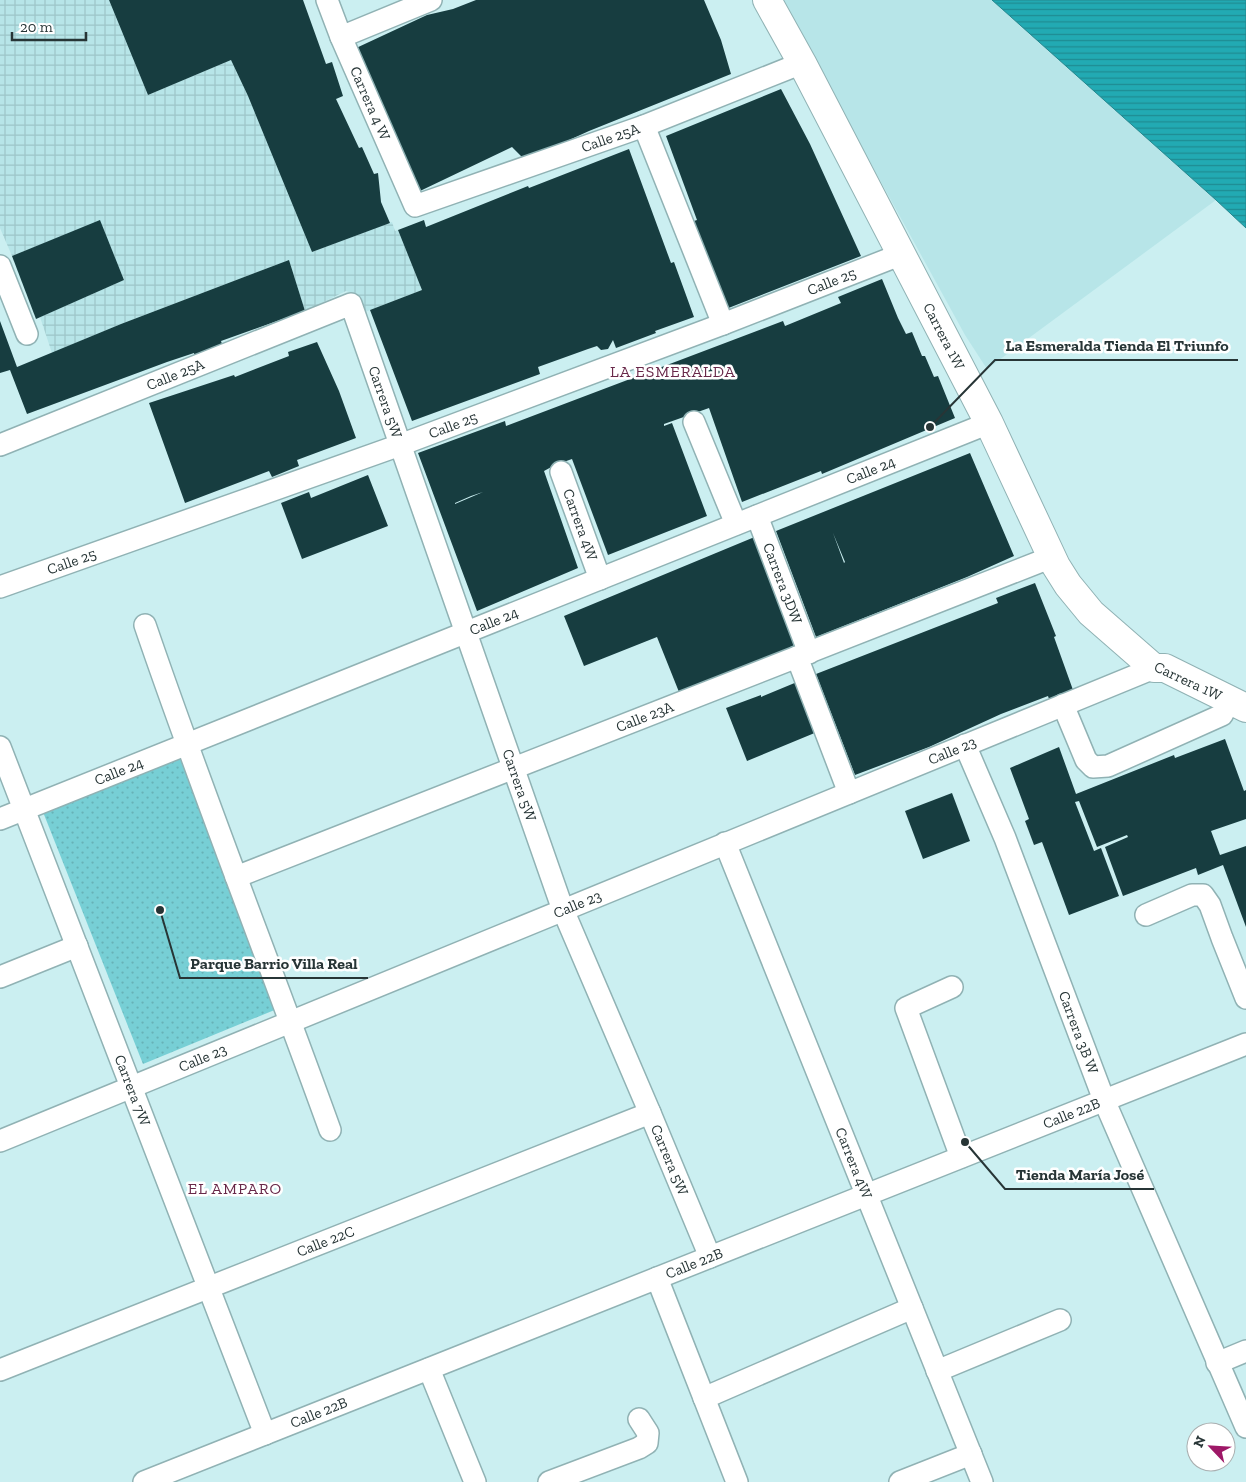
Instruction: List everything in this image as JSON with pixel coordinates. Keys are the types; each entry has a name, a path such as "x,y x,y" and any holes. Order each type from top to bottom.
{"street":[{"name":"Carrera 4 W","path":"327,0 341,38 415,206"},
{"path":"341,38 430,0"},
{"name":"Carrera 1W","path":"767,0 802,63 989,423 1052,558 1068,585 1091,613 1154,668 1165,668 1238,704"},
{"name":"Calle 25A","path":"415,206 644,126 802,63"},
{"path":"644,126 723,324"},
{"name":"Calle 25","path":"0,587 400,445 723,324 902,254"},
{"path":"0,266 27,334"},
{"name":"Calle 25A","path":"0,445 351,304"},
{"name":"Carrera 5W","path":"351,304 563,910 710,1257"},
{"path":"694,422 736,524"},
{"name":"Calle 24","path":"0,820 989,423"},
{"name":"Carrera 4W","path":"561,472 600,578"},
{"name":"Carrera 3DW","path":"757,516 849,793"},
{"name":"Calle 23A","path":"236,877 1052,558"},
{"path":"145,625 186,744 330,1130"},
{"name":"Calle 23","path":"0,1141 1154,668"},
{"path":"1063,705 1086,760 1094,767 1108,766 1222,714 1238,704"},
{"name":"Carrera 3B W","path":"966,745 1005,838 1104,1100 1246,1427"},
{"name":"Carrera 7W","path":"0,747 265,1434"},
{"name":"Carrera 4W","path":"725,844 982,1482"},
{"path":"1146,914 1192,895 1204,895 1210,905 1246,998"},
{"path":"0,977 77,946"},
{"path":"952,987 906,1008 961,1157"},
{"name":"Calle 22B","path":"144,1482 1246,1044"},
{"name":"Calle 22C","path":"0,1370 650,1113"},
{"path":"657,1278 737,1482"},
{"path":"704,1398 912,1308"},
{"path":"937,1371 1060,1320"},
{"path":"1217,1363 1246,1352"},
{"path":"429,1369 475,1482"},
{"path":"549,1482 639,1448 647,1443 648,1434 639,1419"},
{"path":"900,1482 971,1454"}],"shaded area":[{"path":"0,0 109,0 148,95 231,60 248,96 312,252 392,222 395,231 398,230 422,290 365,312 359,295 346,291 305,311 289,260 121,324 52,353 40,317 124,280 100,221 12,256 0,228"},
{"path":"781,0 992,0 1216,200 987,369 965,335"},
{"path":"992,0 1246,0 1246,228 1216,200"},
{"path":"180,758 277,1009 143,1064 43,812"}],"building":[{"path":"109,0 303,0 326,64 332,62 343,96 336,99 359,148 362,147 374,174 378,173 381,202 390,223 312,252 248,96 231,60 148,95"},
{"path":"476,0 704,0 721,40 731,74 589,131 525,160 512,147 420,191 354,49 427,15 453,9"},
{"path":"781,89 810,144 861,256 726,309 694,221 697,220 666,136"},
{"path":"629,149 671,263 674,262 694,317 616,348 613,340 608,349 601,350 597,346 538,367 540,374 412,421 370,310 422,290 398,230 424,220 426,227 528,186 529,188"},
{"path":"100,220 124,280 36,319 12,256"},
{"path":"289,260 305,311 221,341 223,347 195,357 194,353 167,362 27,414 10,370 0,373 0,321 17,367 121,324"},
{"path":"882,279 906,334 912,332 922,356 925,356 934,377 938,376 955,418 822,474 821,471 742,502 709,408 664,424 664,426 672,423 707,516 608,555 572,459 555,465 544,471 578,568 477,611 418,453 505,421 506,426 783,321 785,326 841,303 838,297","holes":["483,492 455,504 471,496"]},
{"path":"317,342 339,391 356,438 297,460 299,466 272,477 269,471 185,503 149,403 234,375 235,377 289,356 288,352"},
{"path":"970,453 1014,556 967,577 816,637 776,531","holes":["833,533 845,562 844,563"]},
{"path":"368,475 388,526 302,559 281,503 309,492 311,498"},
{"path":"757,536 800,644 679,692 657,637 584,666 564,616"},
{"path":"1035,583 1056,636 1054,637 1073,690 1049,699 1048,696 1001,714 929,747 855,775 816,674 998,603 996,598"},
{"path":"797,682 817,732 747,761 726,708 761,695 761,697"},
{"path":"1225,739 1244,791 1246,790 1246,819 1211,831 1220,855 1246,846 1246,927 1223,865 1198,875 1196,868 1123,896 1105,847 1128,837 1127,835 1097,847 1079,801 1075,802 1094,851 1101,848 1119,896 1069,915 1042,842 1034,845 1025,821 1029,819 1010,768 1059,747 1076,794 1174,755 1175,758"},
{"path":"952,793 970,841 923,859 905,811"}],"place":[{"name":"La Esmeralda Tienda El Triunfo","path":"930,427"},
{"name":"Parque Barrio Villa Real","path":"160,910"},
{"name":"Tienda María José","path":"965,1142"}],"district":[{"name":"LA ESMERALDA","path":"673,371"},
{"name":"EL AMPARO","path":"235,1188"}]}
